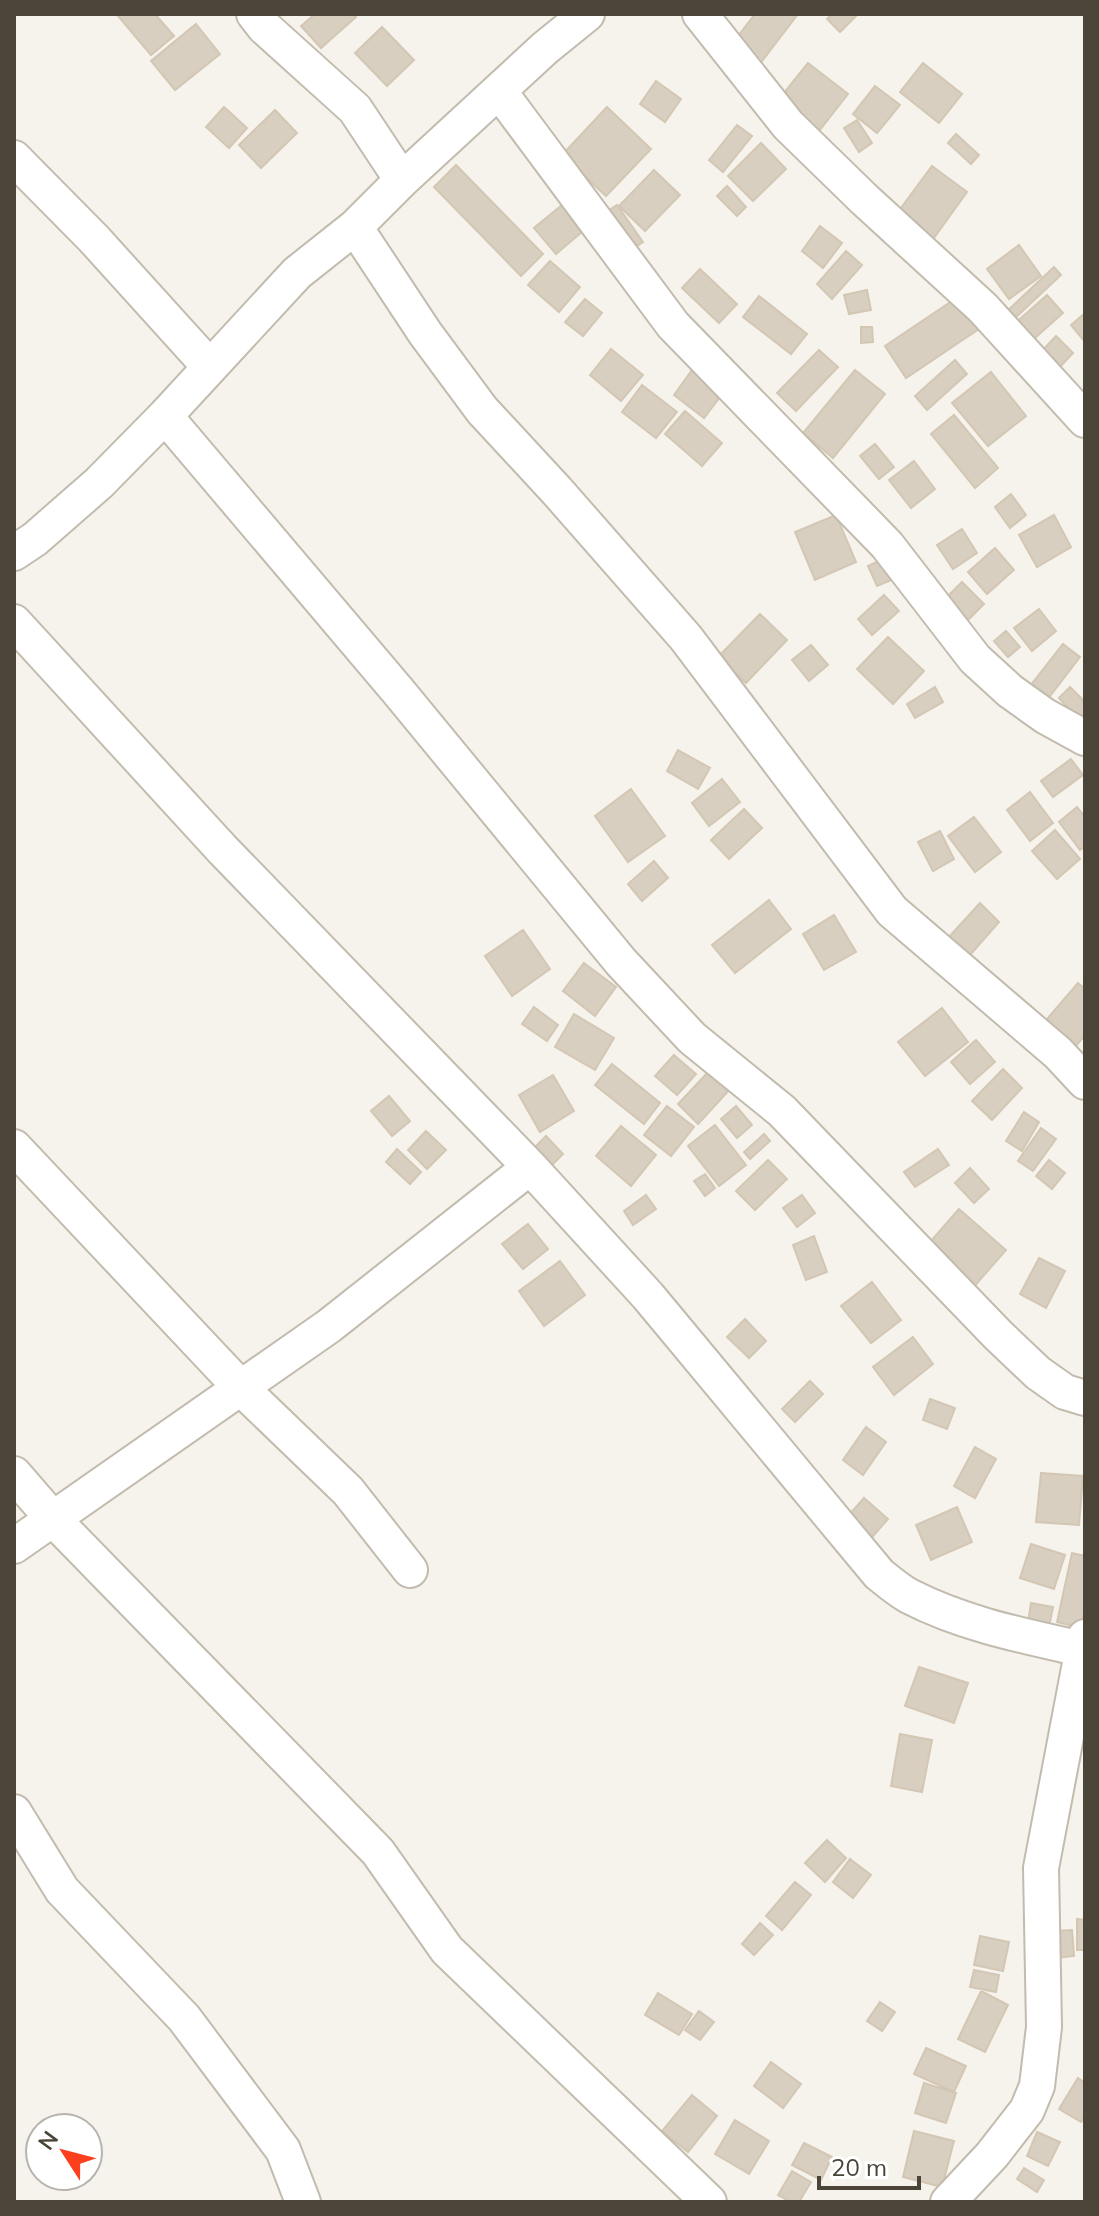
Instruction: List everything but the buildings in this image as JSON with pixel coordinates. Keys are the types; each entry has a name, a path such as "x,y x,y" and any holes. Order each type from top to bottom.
{"street":[{"path":"254,14 264,27 355,109 402,180"},
{"path":"14,553 35,539 99,483 297,273 355,227 545,48 587,14"},
{"path":"700,14 788,125 983,308 1085,420"},
{"path":"499,91 673,325 887,545 975,659 1010,691 1045,716 1085,738"},
{"path":"14,158 94,239 209,366"},
{"path":"355,227 425,333 482,410 686,638 892,911 1058,1053 1085,1082"},
{"path":"165,416 398,691 621,962 692,1038 782,1111 1038,1373 1065,1392 1085,1398"},
{"path":"14,622 222,849 530,1167 648,1296 879,1574 907,1595 945,1612 1011,1633 1084,1643 1041,1868 1044,2027 1037,2086 1027,2110 992,2155 948,2202"},
{"path":"14,1147 241,1388 348,1491 410,1570"},
{"path":"14,1546 329,1326 530,1167"},
{"path":"14,1474 53,1519 378,1852 447,1950 709,2202"},
{"path":"14,1812 62,1890 184,2018 283,2150 303,2202"}]}
